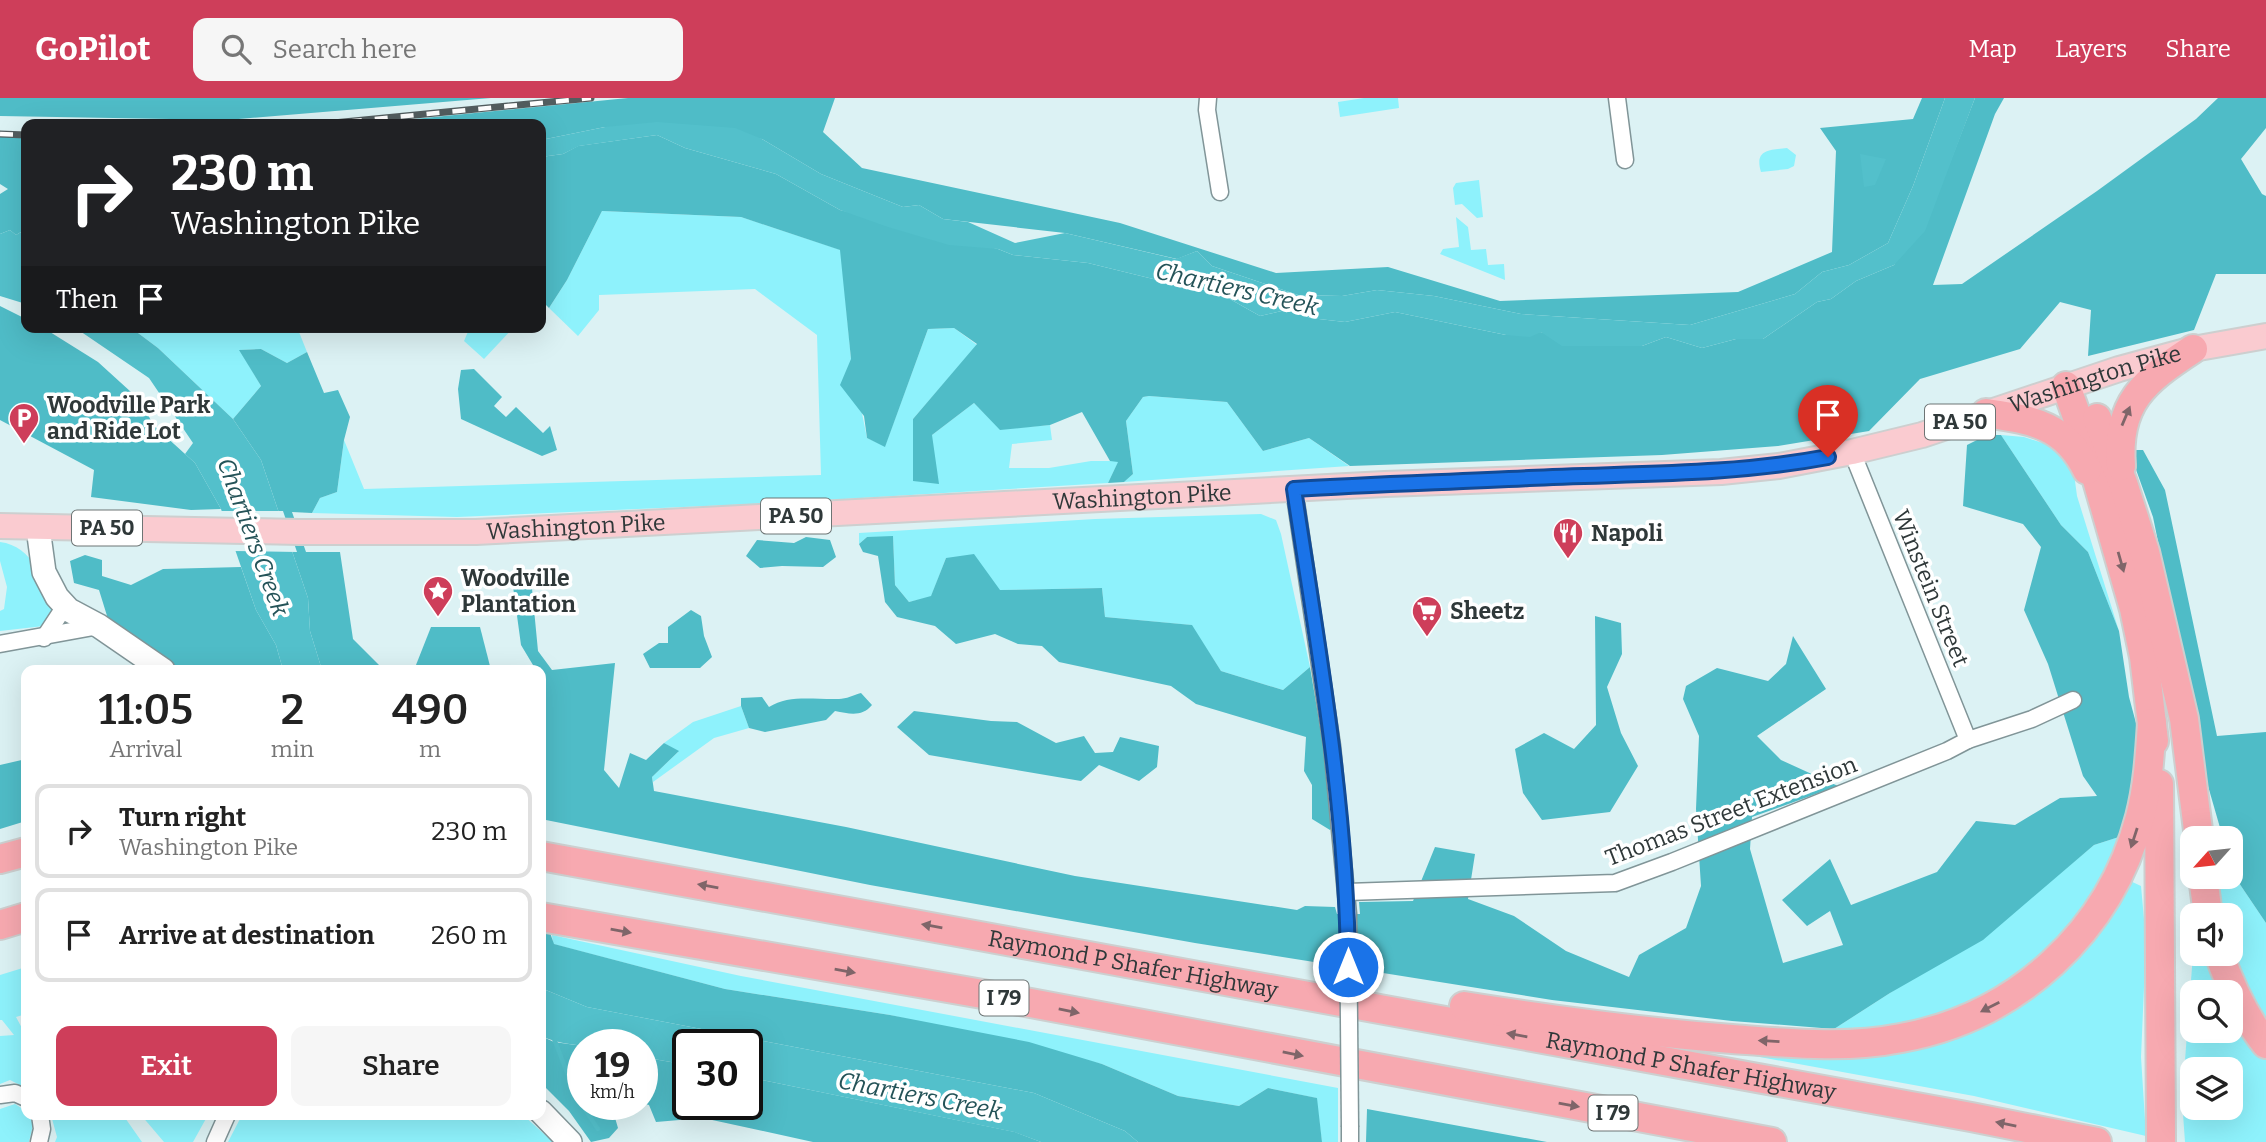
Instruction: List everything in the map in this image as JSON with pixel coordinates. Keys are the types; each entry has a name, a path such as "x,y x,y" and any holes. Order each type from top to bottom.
{"highway":[{"path":"2168,1130 2159,776 2144,657 2120,557 2111,490 2125,415 2147,383 2162,369 2193,349"},
{"path":"2075,383 2086,442 2145,552 2185,719 2198,826"},
{"path":"1986,413 2025,419 2051,429 2067,441 2111,490"},
{"path":"2168,1130 2178,821 2172,672"},
{"path":"980,935 1196,960 1375,993 1640,1031 1825,1044 1899,1039 1970,1018 2010,997 2039,976 2082,932 2114,885 2129,851 2143,803 2152,723"},
{"path":"0,859 21,853"},
{"name":"Raymond P Shafer Highway","path":"546,857 2097,1142"},
{"name":"I 79","path":"547,918 988,995 1772,1142"},
{"path":"0,925 21,919"},
{"path":"2223,966 2243,1008 2266,1044"}],"main road":[{"name":"Washington Pike","path":"0,526 215,531 476,532 1294,489 1721,472 1779,466 1922,435 2075,383 2193,349 2266,336"}],"street":[{"path":"1208,98 1207,110 1220,192"},
{"path":"1617,98 1625,160"},
{"name":"Winstein Street","path":"1852,452 1968,740"},
{"path":"1294,489 1332,746 1347,892 1350,1135"},
{"path":"38,528 44,572 57,597 65,606 156,665"},
{"path":"44,638 65,606"},
{"path":"0,644 99,626"},
{"name":"Thomas Street Extension","path":"1347,892 1615,883 1947,751 1968,740 2032,719 2073,700"},
{"path":"0,1095 15,1093 21,1096"},
{"path":"546,1117 570,1142"},
{"path":"39,1142 41,1120"},
{"path":"215,1142 225,1120"}],"shaded area":[{"path":"0,98 491,98 239,119 0,116"},
{"path":"628,98 835,98 823,132 862,168 1120,223 1276,273 1388,267 1500,301 1738,292 1832,252 1836,151 1820,128 1913,119 1922,98 1945,98 1913,186 1888,243 1849,265 1822,272 1795,294 1690,325 1521,314 1434,296 1377,290 1342,296 1298,295 1212,266 1197,251 1177,259 1065,233 943,219 919,205 903,207 821,174 762,139 605,127 546,139 546,119 415,119"},
{"path":"1364,98 1398,98 1399,108 1340,117 1338,102"},
{"path":"1975,98 2004,98 1995,114 1933,285 1962,284 2097,191 2196,119 2218,98 2266,98 2266,128 2241,159 2262,194 2266,196 2266,274 2216,274 2194,330 2088,356 2091,310 2060,302 2020,349 1920,379 1869,431 1778,446 1662,455 1350,466 1309,438 1263,451 1227,402 1149,396 1143,397 1126,421 1133,474 1124,482 1108,483 1118,462 1110,461 1082,412 1050,425 1000,430 974,403 932,435 939,484 913,481 913,419 977,344 954,328 928,329 885,447 867,438 864,416 840,385 851,359 840,250 741,217 602,211 567,280 549,308 546,305 546,156 563,154 578,146 657,135 685,148 776,174 840,210 1013,255 1088,263 1198,290 1212,289 1260,316 1290,309 1310,318 1345,322 1395,312 1506,335 1540,332 1642,346 1666,337 1702,348 1736,339 1763,339 1817,302 1831,299 1856,281 1894,265 1949,165"},
{"path":"0,136 21,137 21,232 16,235 10,230 0,234 0,194 8,189 0,184"},
{"path":"1787,148 1796,155 1794,166 1761,172 1760,159 1765,152"},
{"path":"1479,180 1483,217 1477,218 1462,204 1455,205 1453,188 1456,183"},
{"path":"602,211 741,217 841,250 851,359 867,438 885,446 928,329 954,328 977,345 913,419 932,435 974,403 1000,429 1050,425 1052,440 1012,444 1009,468 1049,468 1091,461 1119,461 1108,483 795,502 457,517 312,513 320,498 337,492 344,440 364,489 821,475 817,335 755,289 599,295 599,310 578,336 549,308 567,280"},
{"path":"1456,217 1468,227 1471,250 1486,249 1488,265 1504,264 1505,280 1440,254 1443,249 1459,247"},
{"path":"0,306 21,316 21,333 52,333 98,362 142,402 153,425 195,463 221,509 191,510 91,497 94,470 0,420"},
{"path":"138,333 299,333 307,352 287,363 261,349 240,350 261,386 233,419 158,348"},
{"path":"467,333 508,333 484,359 464,341"},
{"path":"261,349 287,363 307,352 324,393 338,390 350,417 337,492 320,498 312,513 292,512 306,552 340,552 353,639 379,665 320,665 310,631 308,598 261,460 233,419 261,386 239,350"},
{"path":"474,369 502,397 494,406 506,417 516,407 543,433 550,426 557,450 542,456 461,419 458,389 461,370"},
{"path":"1143,397 1227,402 1263,451 1309,438 1349,466 1124,482 1133,474 1126,421"},
{"path":"1987,435 2001,435 2061,525 2088,552 2119,631 2129,697 2140,738 2136,793 2122,836 2094,845 1983,940 1890,993 1834,1029 1732,1021 1552,1000 1195,943 870,885 546,820 546,665 533,665 521,645 512,579 531,578 538,651 552,670 615,663 604,770 619,788 630,753 646,760 664,743 679,751 652,777 654,791 846,827 1075,876 1297,910 1305,906 1335,907 1337,914 1360,914 1359,902 1413,901 1435,847 1475,854 1468,899 1514,916 1566,951 1629,977 1639,955 1686,928 1701,886 1696,809 1699,736 1683,699 1686,686 1717,668 1768,681 1786,664 1793,636 1826,689 1757,736 1781,760 1838,786 1752,817 1750,849 1783,963 1843,945 1830,911 1807,926 1782,900 1830,859 1851,905 1937,872 1976,821 2015,825 2060,798 2097,796 2083,776 2048,664 2024,610 2041,547 2023,524 1963,506 1967,445"},
{"path":"2001,435 2024,437 2052,446 2073,466 2077,496 2119,631 2088,552 2061,525"},
{"path":"2129,450 2143,450 2165,490 2217,736 2266,732 2266,923 2243,889 2244,826 2220,826 2208,786 2153,517"},
{"path":"1261,514 1276,520 1281,534 1310,667 1283,690 1221,671 1191,625 1105,617 1102,588 999,590 946,558 931,597 909,602 895,585 893,537 867,537 859,544 859,533 1095,519"},
{"path":"893,536 895,585 909,602 931,596 946,558 974,554 1000,590 1102,588 1105,617 1192,625 1221,671 1283,690 1310,667 1336,822 1330,830 1312,819 1312,785 1304,771 1306,737 1196,704 1171,686 1059,662 1042,646 1018,644 995,634 956,644 935,626 897,617 885,602 878,556 863,552 859,544 867,537"},
{"path":"806,537 830,540 836,557 823,567 760,568 746,556 757,540 794,543"},
{"path":"0,542 21,550 42,577 56,608 44,626 0,631 0,611 4,609 7,587 0,561"},
{"path":"85,555 102,560 102,576 131,585 163,569 241,567 256,610 276,645 282,665 172,665 108,619 99,590 74,583 70,561"},
{"path":"691,610 701,616 704,636 712,657 700,668 650,668 643,654 659,643 668,643 668,627"},
{"path":"1595,616 1621,623 1622,654 1607,687 1621,733 1638,766 1610,812 1542,820 1523,793 1515,749 1544,733 1574,749 1596,725"},
{"path":"431,627 480,627 490,665 416,665"},
{"path":"861,693 872,705 860,713 835,711 826,720 765,732 749,728 741,706 741,698 762,697 769,707 785,700 842,699"},
{"path":"741,706 749,728 714,738 653,782 652,777 678,752 664,743 693,722"},
{"path":"914,711 1017,722 1056,743 1084,736 1095,753 1113,752 1120,737 1159,746 1157,767 1139,781 1099,765 1081,781 929,755 897,727"},
{"path":"21,760 21,823 0,829 0,765"},
{"path":"2122,836 2105,872 2063,934 2038,960 2010,982 1978,1001 1943,1015 1904,1024 1834,1029 2041,889 2094,845"},
{"path":"2126,879 2141,886 2146,941 2141,1057 2146,1136 1974,1096 1738,1053 1870,1055 1942,1042 2014,1006"},
{"path":"2218,889 2243,889 2266,923 2266,1021 2235,966 2243,966 2243,903 2219,903"},
{"path":"546,922 554,944 725,989 890,1015 1029,1042 1102,1064 1178,1096 1239,1106 1268,1088 1317,1098 1322,1142 1138,1142 1125,1131 1034,1093 763,1041 763,1029 701,1029 587,1007 546,990"},
{"path":"552,935 741,976 1338,1088 1338,1142 1322,1142 1316,1098 1268,1088 1239,1106 1178,1096 1102,1064 890,1015 725,989 553,944"},
{"path":"2192,966 2217,966 2222,980 2191,980"},
{"path":"21,969 21,1016 16,1017 21,1026 21,1086 10,1080 0,1084 0,1036 14,1035 0,1020 0,975"},
{"path":"2243,1020 2266,1055 2266,1142 2185,1142 2183,1120 2243,1120 2243,1057 2185,1057 2186,1043 2243,1043"},
{"path":"546,1038 567,1044 567,1109 546,1088"},
{"path":"658,1060 672,1062 672,1120 680,1120 656,1122"},
{"path":"763,1080 1015,1132 1041,1142 813,1142 712,1120 763,1120"},
{"path":"15,1104 21,1108 21,1120 32,1120 33,1125 29,1142 0,1142 0,1109"},
{"path":"1367,1109 1547,1142 1366,1142"},
{"path":"52,1120 127,1120 142,1142 55,1142 57,1137"},
{"path":"145,1120 205,1120 193,1142 164,1142"},
{"path":"239,1120 529,1120 553,1142 228,1142"},
{"path":"575,1120 616,1120 618,1128 609,1138 591,1142"}],"water":[{"name":"Chartiers Creek","path":"1945,98 1975,98 1925,231 1894,265 1856,281 1831,299 1817,302 1763,339 1736,339 1702,348 1666,337 1642,346 1562,346 1541,332 1530,337 1506,335 1395,312 1345,322 1310,318 1290,309 1260,316 1212,289 1198,290 1088,263 1013,255 998,249 949,245 888,227 840,210 776,174 685,148 657,135 579,146 563,154 546,156 546,139 605,127 657,122 735,128 762,139 821,174 903,207 919,205 943,219 968,222 1015,243 1065,233 1176,259 1197,251 1212,266 1298,295 1342,296 1377,290 1434,296 1521,314 1690,325 1795,294 1822,272 1849,265 1888,243 1913,186"},
{"path":"1860,154 1886,159 1875,185 1864,187"},
{"path":"10,230 16,235 21,232 21,302 0,296 0,234"},
{"name":"Chartiers Creek","path":"83,333 138,333 158,348 233,419 261,460 308,598 310,631 320,665 282,665 276,645 256,610 221,509 195,463 185,454 193,443 149,378"},
{"path":"546,990 587,1007 701,1029 672,1029 672,1062 658,1060 658,1029 567,1029 565,1043 546,1038"},
{"name":"Chartiers Creek","path":"763,1041 1034,1093 1125,1131 1138,1142 1041,1142 1014,1132 763,1080"}],"pier":[{"path":"218,511 283,511 297,552 232,551"}],"waterway":[{"path":"553,1036 576,1096 598,1129"}],"railway":[{"path":"375,119 591,98"},
{"path":"0,134 21,135"}],"place":[{"name":"Woodville Park and Ride Lot","path":"24,445"},
{"name":"Napoli","path":"1568,560"},
{"name":"Woodville Plantation","path":"438,618"},
{"name":"Sheetz","path":"1427,638"}],"route":[{"path":"1348,967 1347,892 1332,746 1294,489 1721,472 1779,466 1828,457"}]}
